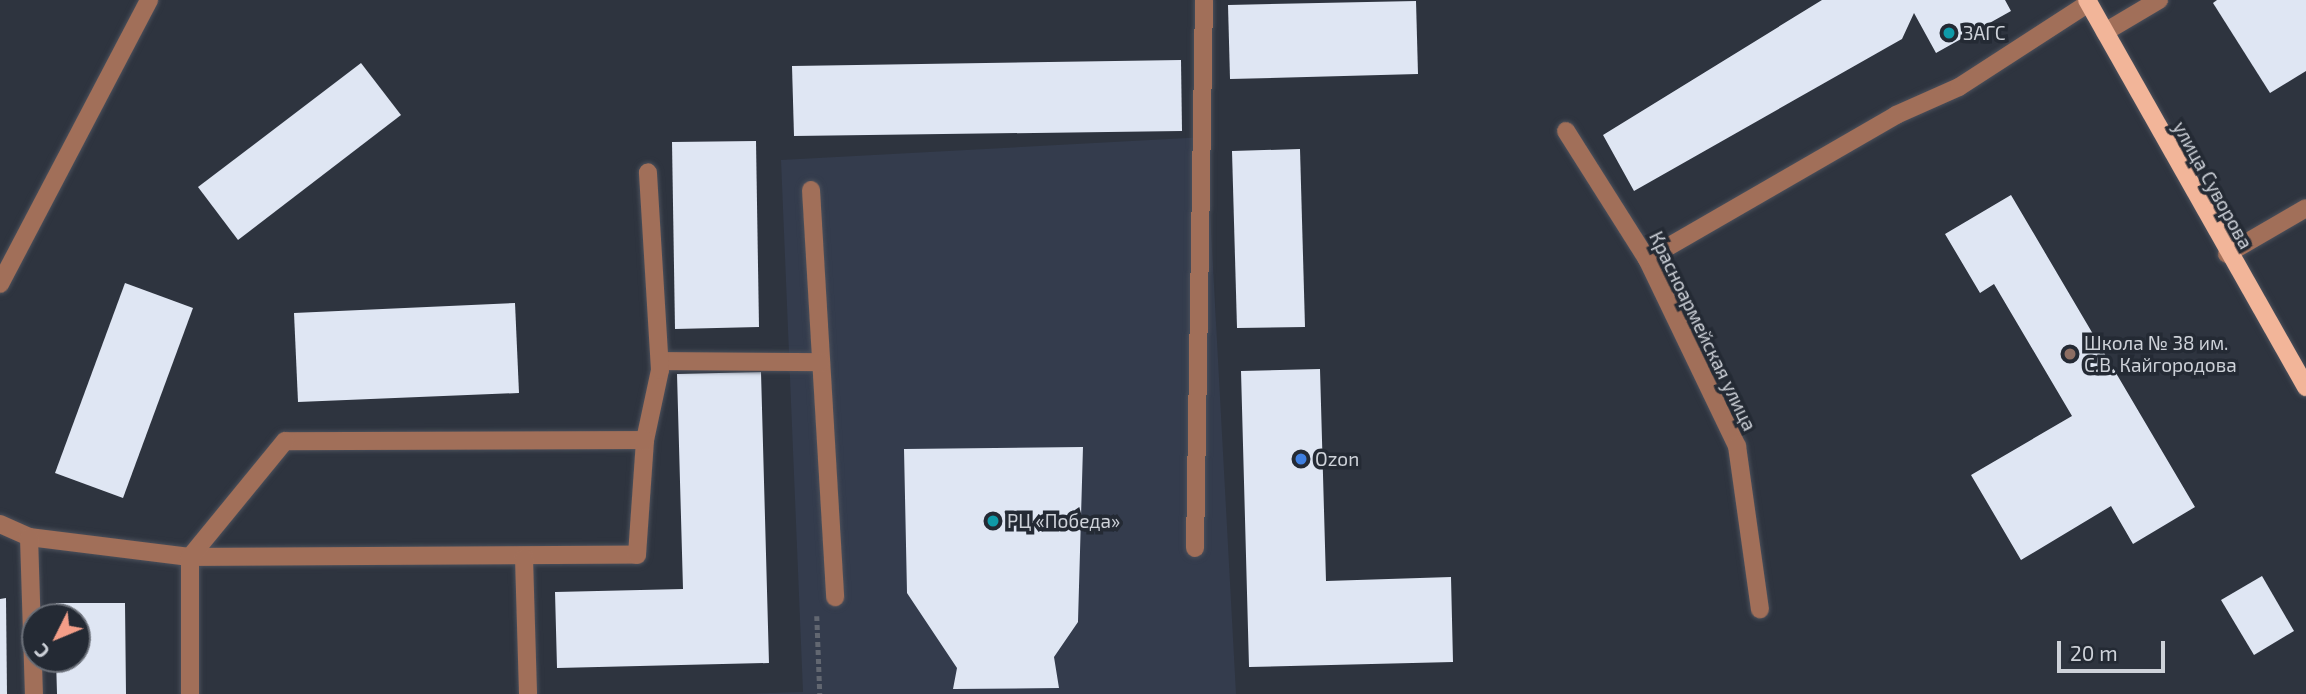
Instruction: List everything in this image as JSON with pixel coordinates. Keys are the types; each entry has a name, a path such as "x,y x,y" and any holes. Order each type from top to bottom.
{"main road":[{"name":"улица Суворова","path":"2088,1 2227,254 2306,387"}],"street":[{"path":"1195,548 1204,0"},
{"path":"2105,32 2160,0"},
{"path":"1647,259 1896,115 1959,87 2088,1"},
{"path":"0,284 142,5"},
{"name":"Красноармейская улица","path":"1566,131 1647,259 1737,446 1760,609"},
{"path":"0,524 29,537 190,557 524,558 637,555 645,440 660,361 648,172"},
{"path":"811,190 835,597"},
{"path":"2227,254 2306,208"},
{"path":"660,361 821,362"},
{"path":"190,694 190,557 285,441 645,440"},
{"path":"29,537 34,694"},
{"path":"524,558 528,694"}],"path":[{"path":"820,694 817,598 835,597"}],"shaded area":[{"path":"1206,137 1236,694 741,694 803,692 781,160"}],"building":[{"path":"1822,0 2005,0 2011,11 1936,53 1914,13 1902,39 1634,191 1603,135"},
{"path":"2217,0 2306,0 2306,71 2270,93 2213,3"},
{"path":"1416,1 1418,74 1230,79 1228,5"},
{"path":"1181,60 1182,131 794,136 792,66"},
{"path":"361,63 401,115 238,240 198,187"},
{"path":"756,141 759,327 675,329 672,142"},
{"path":"1300,149 1305,327 1237,328 1232,151"},
{"name":"Школа № 38 им. С.В. Кайгородова","path":"2011,195 2195,507 2133,544 2111,506 2021,560 1971,475 2072,416 1994,284 1980,293 1945,234"},
{"path":"125,283 193,308 123,498 55,473"},
{"path":"515,303 519,393 298,402 294,313"},
{"path":"1320,369 1326,581 1451,577 1453,662 1249,667 1241,371"},
{"path":"761,372 769,663 557,668 555,592 683,589 677,374"},
{"name":"РЦ «Победа»","path":"1083,447 1078,622 1054,657 1059,688 953,689 957,668 907,593 904,449"},
{"path":"2262,576 2294,631 2254,655 2221,600"},
{"path":"6,598 7,694 0,694 0,599"},
{"path":"91,603 125,603 126,694 57,694 56,673 91,673"}],"place":[{"name":"ЗАГС","path":"1949,33"},
{"name":"Школа № 38 им. С.В. Кайгородова","path":"2070,354"},
{"name":"Ozon","path":"1301,459"},
{"name":"РЦ «Победа»","path":"993,521"}]}
